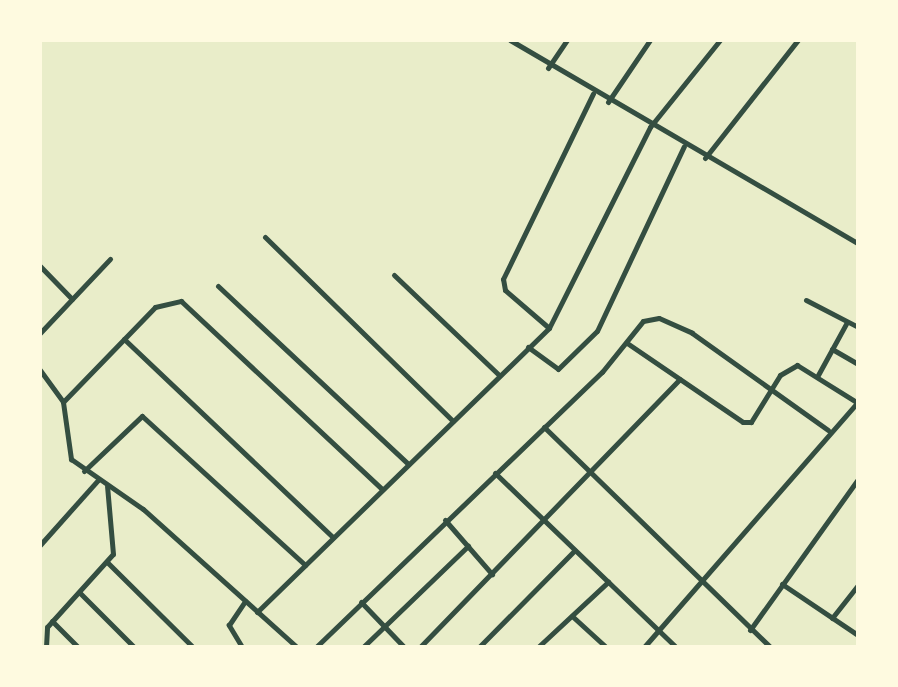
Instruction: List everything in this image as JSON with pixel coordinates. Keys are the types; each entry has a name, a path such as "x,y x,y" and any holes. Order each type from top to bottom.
{"street":[{"path":"510,40 548,68 858,243"},
{"path":"548,68 567,40"},
{"path":"608,102 650,40"},
{"path":"257,612 549,328 650,127 720,40"},
{"path":"705,158 798,40"},
{"path":"549,328 505,290 503,279 593,94"},
{"path":"528,347 558,369 597,331 684,146"},
{"path":"265,237 453,421"},
{"path":"40,333 110,259"},
{"path":"40,266 72,299"},
{"path":"394,275 499,375"},
{"path":"218,286 408,464"},
{"path":"806,300 858,327"},
{"path":"63,402 155,307 181,301 382,489"},
{"path":"316,647 544,427 627,343 643,321 659,318 772,387 828,430"},
{"path":"818,375 847,322"},
{"path":"124,339 333,537"},
{"path":"627,343 743,422 758,414 772,387 797,365 858,402 828,430 704,583 644,647"},
{"path":"832,349 858,364"},
{"path":"40,370 63,402 67,449 84,471 107,485 297,647"},
{"path":"420,647 594,475 680,379"},
{"path":"84,471 142,416 305,565"},
{"path":"544,427 770,647"},
{"path":"495,473 676,647"},
{"path":"750,630 858,479"},
{"path":"40,545 98,480"},
{"path":"46,647 43,633 108,563 107,485"},
{"path":"445,520 493,574"},
{"path":"363,647 468,546"},
{"path":"479,647 575,550"},
{"path":"108,563 193,647"},
{"path":"538,647 608,582"},
{"path":"782,584 858,635"},
{"path":"832,618 858,585"},
{"path":"80,593 134,647"},
{"path":"242,647 229,625 245,601"},
{"path":"361,602 404,647"},
{"path":"572,616 606,647"},
{"path":"52,621 78,647"}]}
